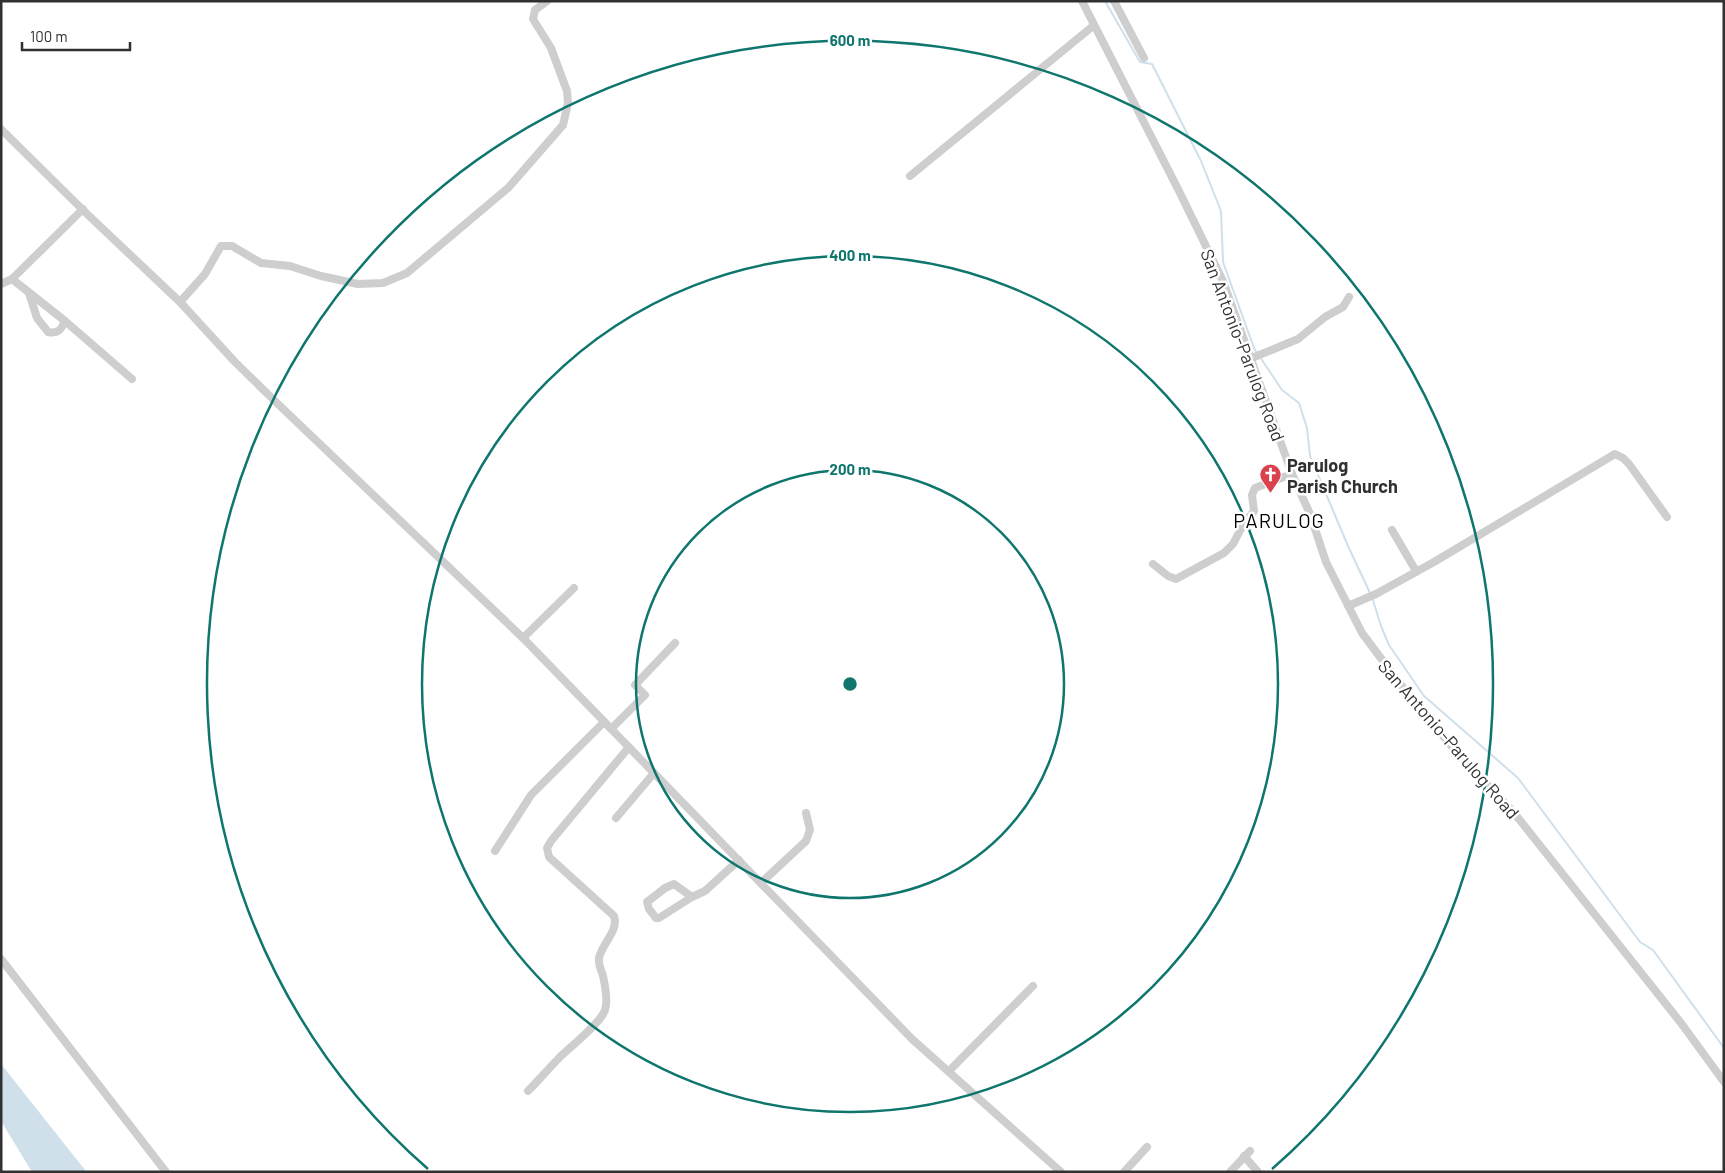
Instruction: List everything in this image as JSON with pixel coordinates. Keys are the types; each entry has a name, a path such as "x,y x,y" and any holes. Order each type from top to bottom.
{"street":[{"path":"180,302 205,274 221,246 232,246 261,263 290,266 321,276 358,284 383,283 407,273 508,188 562,125 568,103 567,91 551,48 533,19 534,10 547,1"},
{"name":"San Antonio-Parulog Road","path":"1082,1 1223,281 1256,356 1292,474 1310,514 1326,562 1362,633 1413,701 1454,749 1515,814 1681,1023 1724,1082"},
{"path":"1114,1 1144,58"},
{"path":"910,176 1093,26"},
{"path":"1,128 180,302 235,362 279,405 524,638 912,1039 1061,1172"},
{"path":"1,284 12,279 83,209"},
{"path":"12,279 65,321 132,379"},
{"path":"29,292 37,318 48,332 55,334 65,321"},
{"path":"1256,356 1298,339 1343,307 1349,297"},
{"path":"1348,606 1376,594 1615,454 1629,464 1667,517"},
{"path":"1153,564 1168,576 1176,579 1224,553 1233,544 1243,525 1254,511 1252,494 1255,488 1292,474"},
{"path":"1392,530 1416,571"},
{"path":"524,638 574,588"},
{"path":"610,729 646,695 635,685 675,643"},
{"path":"495,851 531,795 604,722"},
{"path":"528,1091 558,1058 599,1020 605,1010 606,1001 599,958 601,950 615,926 614,916 549,857 547,848 628,747"},
{"path":"616,818 654,773"},
{"path":"761,883 806,841 810,830 806,813"},
{"path":"692,897 674,884 665,888 647,902 647,906 656,918 659,918 705,891 739,860"},
{"path":"1,959 166,1172"},
{"path":"948,1071 1033,986"},
{"path":"1124,1172 1147,1147"},
{"path":"1230,1172 1247,1153 1258,1172"}],"water":[{"path":"1,1064 85,1172 32,1172 1,1121"}],"waterway":[{"path":"1105,1 1140,62 1152,64 1201,161 1221,211 1223,262 1257,353"},
{"path":"1260,357 1282,390 1299,403 1307,428 1310,456 1370,593"},
{"path":"1372,597 1389,645 1424,696 1518,778 1640,942 1653,950 1724,1048"}],"place":[{"name":"Parulog Parish Church","path":"1271,494"}],"district":[{"name":"PARULOG","path":"1279,520"}]}
